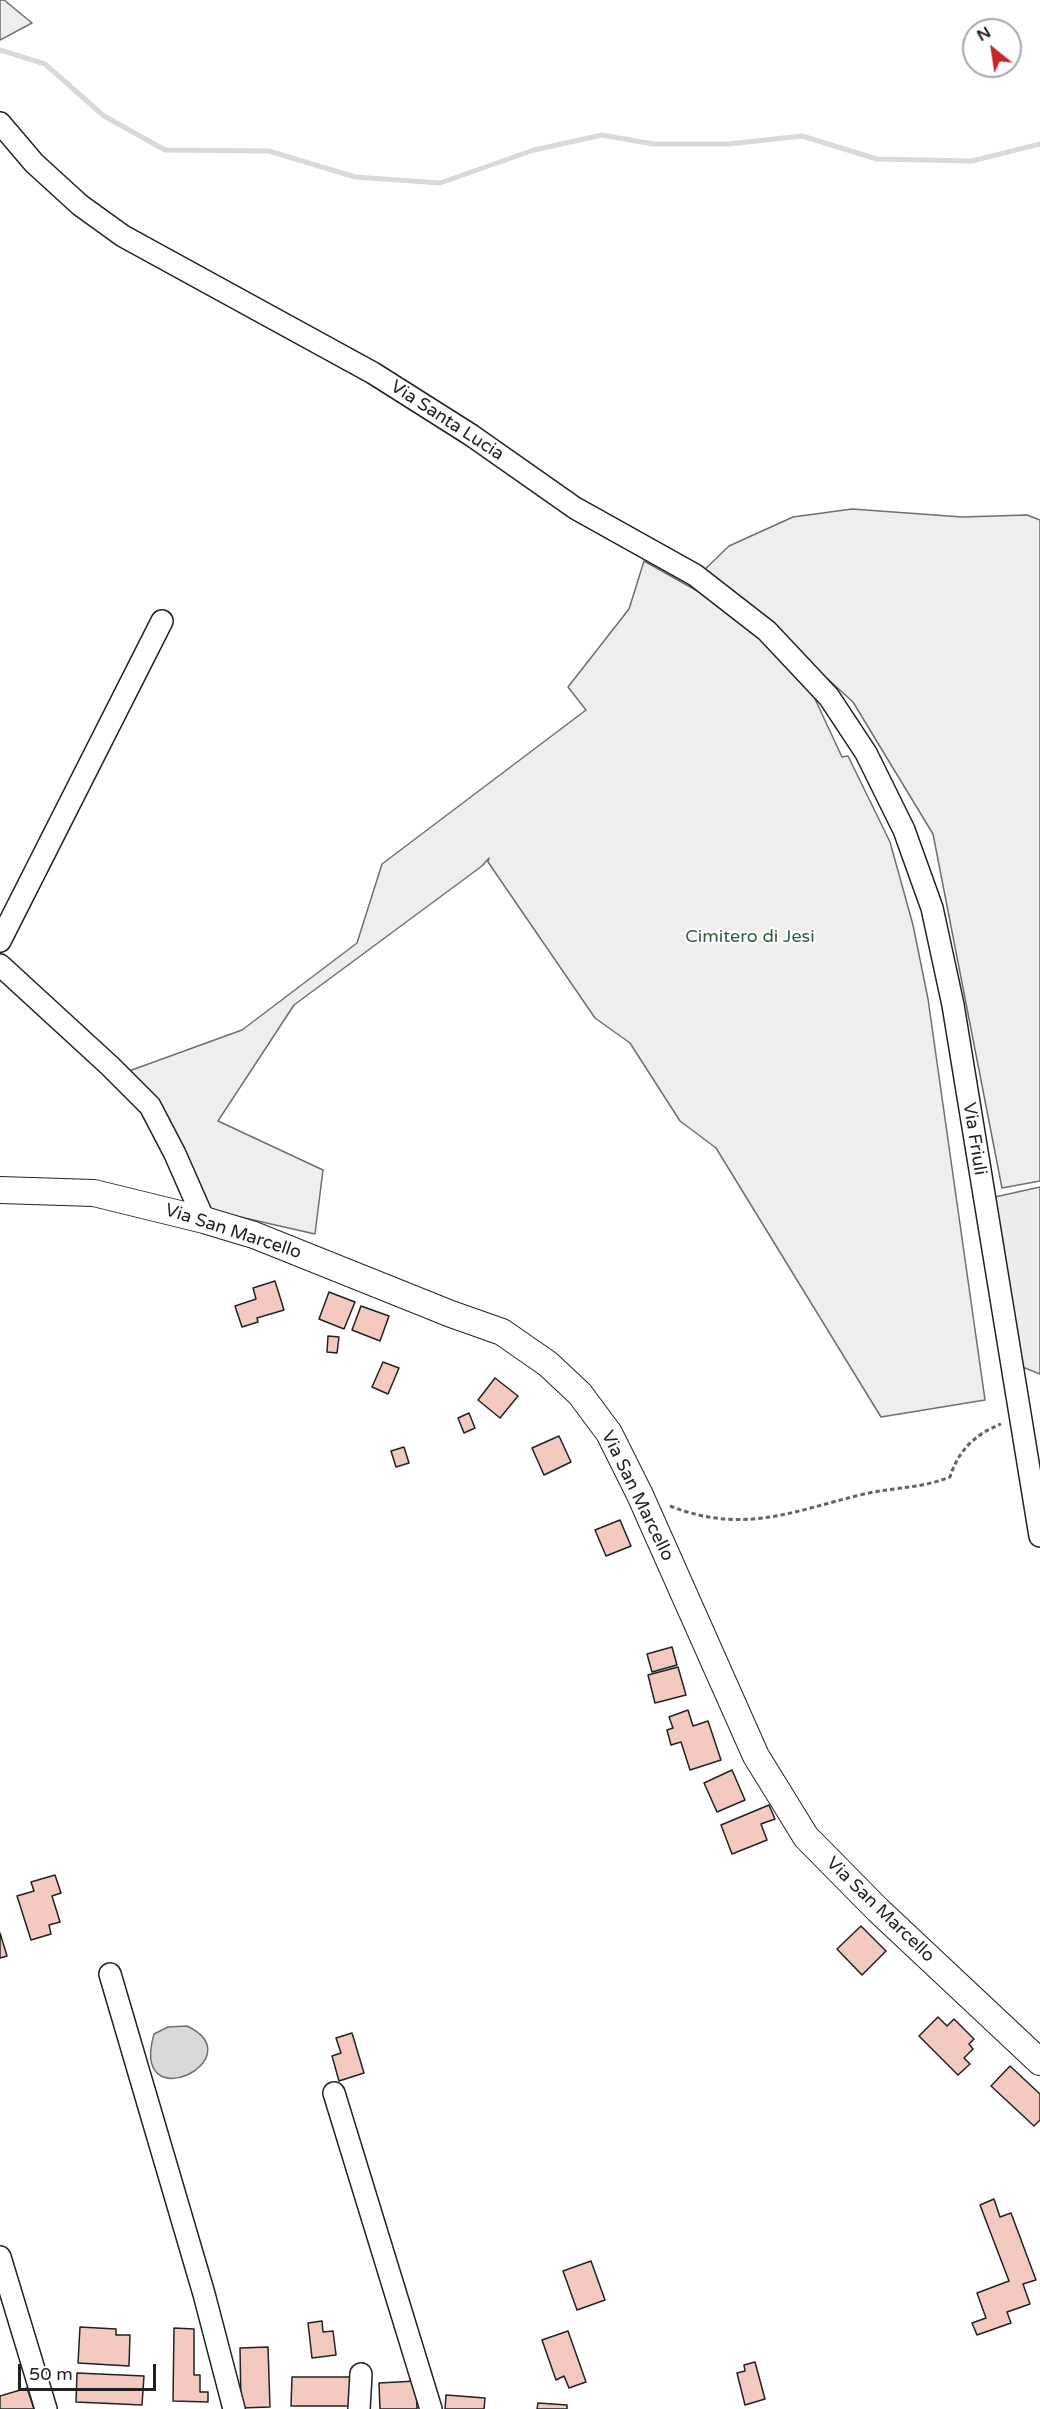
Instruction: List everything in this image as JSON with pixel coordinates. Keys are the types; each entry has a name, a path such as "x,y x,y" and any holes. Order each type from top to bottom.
{"main road":[{"name":"Via San Marcello","path":"0,1190 94,1193 204,1220 254,1235 451,1314 502,1332 548,1364 580,1394 609,1433 640,1495 756,1756 806,1837 878,1910 1040,2062"}],"street":[{"name":"Via Santa Lucia","path":"0,123 50,177 80,205 123,236 373,373 471,435 575,508 695,575 767,631 800,663 829,697 866,753"},
{"path":"0,941 162,621"},
{"name":"Via Friuli","path":"866,753 904,830 932,908 953,1005 1040,1536"},
{"path":"0,966 110,1066 150,1106 175,1154 204,1220"},
{"path":"110,1974 234,2409"},
{"path":"334,2093 431,2409"},
{"path":"0,2257 46,2409"},
{"path":"359,2409 361,2374"}],"path":[{"path":"640,1495 697,1517 740,1521 794,1514 866,1494 926,1486 950,1477 957,1456 987,1429 1019,1417"}],"green space":[{"path":"0,0 4,0 32,23 0,40"},
{"path":"852,509 962,517 1027,515 1040,520 1040,1181 1002,1188 933,834 853,702 774,630 701,573 729,546 793,517"},
{"name":"Cimitero di Jesi","path":"644,561 733,611 809,686 842,757 848,756 890,842 913,925 928,999 985,1400 881,1417 716,1148 680,1121 630,1043 595,1018 488,862 489,858 482,866 294,1005 218,1121 323,1170 315,1234 205,1209 129,1071 242,1030 357,943 382,864 586,710 568,687 629,609"}],"shaded area":[{"path":"1040,1187 1040,1374 1015,1364 986,1199"},
{"path":"187,2026 204,2039 207,2053 200,2066 187,2075 172,2078 158,2074 151,2060 154,2034 168,2027"}],"building":[{"path":"275,1281 284,1310 257,1318 258,1322 242,1327 235,1306 256,1299 253,1288"},
{"path":"329,1292 355,1302 344,1329 319,1319"},
{"path":"361,1306 389,1316 380,1341 352,1330"},
{"path":"328,1336 339,1337 337,1353 327,1352"},
{"path":"383,1362 399,1368 388,1394 372,1387"},
{"path":"495,1378 518,1396 500,1418 478,1400"},
{"path":"469,1413 475,1428 464,1433 458,1418"},
{"path":"559,1436 571,1462 544,1475 532,1448"},
{"path":"404,1447 409,1463 396,1467 391,1451"},
{"path":"620,1520 631,1546 606,1556 595,1530"},
{"path":"672,1647 677,1665 652,1672 647,1654"},
{"path":"678,1667 686,1695 655,1703 648,1675"},
{"path":"688,1710 693,1726 708,1721 721,1760 690,1770 681,1742 671,1745 667,1730 673,1728 669,1717"},
{"path":"732,1770 745,1800 717,1812 704,1783"},
{"path":"769,1805 775,1819 761,1824 767,1840 732,1854 721,1825"},
{"path":"55,1875 61,1893 52,1896 60,1922 49,1925 51,1934 31,1940 17,1896 34,1891 31,1882"},
{"path":"861,1926 886,1951 862,1975 837,1949"},
{"path":"0,1933 7,1956 0,1958"},
{"path":"938,2017 947,2026 954,2019 974,2039 969,2044 973,2049 964,2058 970,2064 958,2075 919,2036"},
{"path":"352,2033 364,2073 339,2081 332,2056 341,2053 336,2038"},
{"path":"1010,2066 1040,2094 1040,2120 1034,2126 991,2086"},
{"path":"994,2199 1000,2217 1011,2213 1036,2280 1023,2284 1030,2304 1007,2312 1011,2323 977,2335 972,2323 986,2318 977,2293 1009,2281 980,2205"},
{"path":"591,2261 605,2300 577,2310 563,2271"},
{"path":"322,2321 323,2332 333,2331 336,2355 312,2358 308,2323"},
{"path":"80,2327 116,2329 116,2335 130,2335 129,2366 78,2363"},
{"path":"174,2328 194,2329 194,2375 200,2375 200,2392 208,2392 208,2402 173,2401"},
{"path":"568,2331 586,2382 569,2388 564,2376 556,2380 542,2340"},
{"path":"268,2347 270,2407 241,2408 240,2348"},
{"path":"755,2362 765,2399 745,2405 737,2373 745,2371 744,2365"},
{"path":"77,2373 144,2376 142,2405 76,2402"},
{"path":"292,2377 353,2377 353,2406 291,2406"},
{"path":"416,2381 417,2409 380,2409 379,2383"},
{"path":"27,2388 34,2409 0,2409 0,2396"},
{"path":"446,2395 485,2398 484,2409 445,2409"},
{"path":"538,2403 567,2405 567,2409 537,2409"}],"waterway":[{"path":"0,50 45,64 104,116 165,150 269,151 355,177 440,183 534,150 602,135 653,144 729,144 802,136 877,159 972,161 1040,144"}]}
